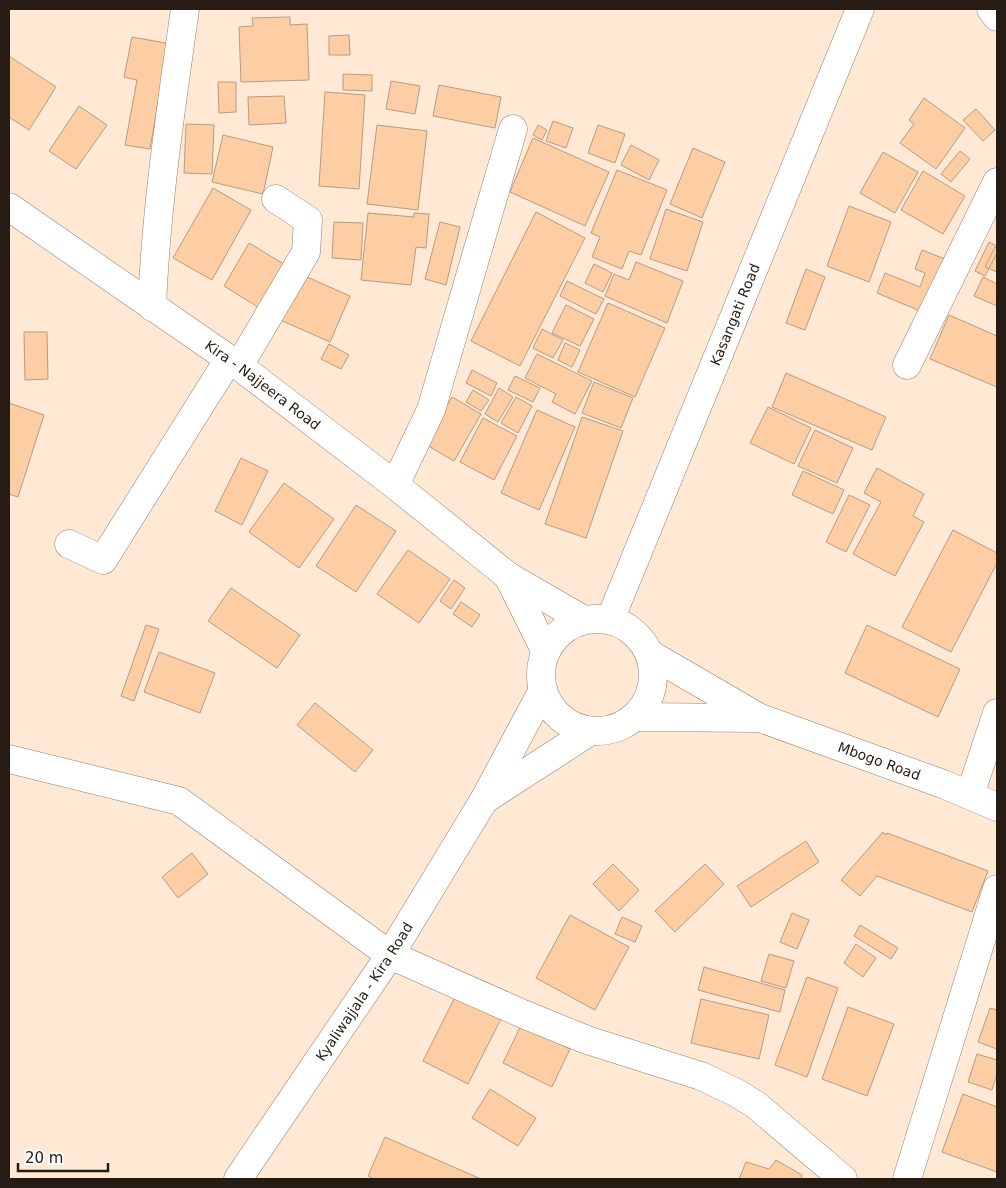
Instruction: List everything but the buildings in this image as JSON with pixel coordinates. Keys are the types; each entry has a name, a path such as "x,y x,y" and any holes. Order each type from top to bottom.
{"street":[{"path":"152,307 155,252 185,9"},
{"name":"Kasangati Road","path":"597,620 860,9"},
{"path":"991,9 997,17"},
{"path":"396,485 431,410 513,129"},
{"path":"907,365 997,182"},
{"path":"69,544 103,560 306,252 308,220 276,199"},
{"name":"Kira - Najjeera Road","path":"9,207 234,363 396,485 508,576 597,620"},
{"name":"Kira - Najjeera Road","path":"508,576 546,652"},
{"path":"597,620 634,632 650,654 654,677 650,699 636,717 614,730 589,732 568,724 553,710 543,690 541,671 546,652 561,631 597,620"},
{"name":"Mbogo Road","path":"650,654 760,718 897,767 997,807"},
{"name":"Kyaliwajjala - Kira Road","path":"238,1179 390,955 484,800 543,690"},
{"path":"970,795 997,713"},
{"name":"Mbogo Road","path":"636,717 760,718"},
{"name":"Kyaliwajjala - Kira Road","path":"484,800 589,732"},
{"path":"9,759 179,801 390,955 587,1040 701,1076 735,1092 756,1106 843,1179"},
{"path":"907,1179 997,889"}]}
